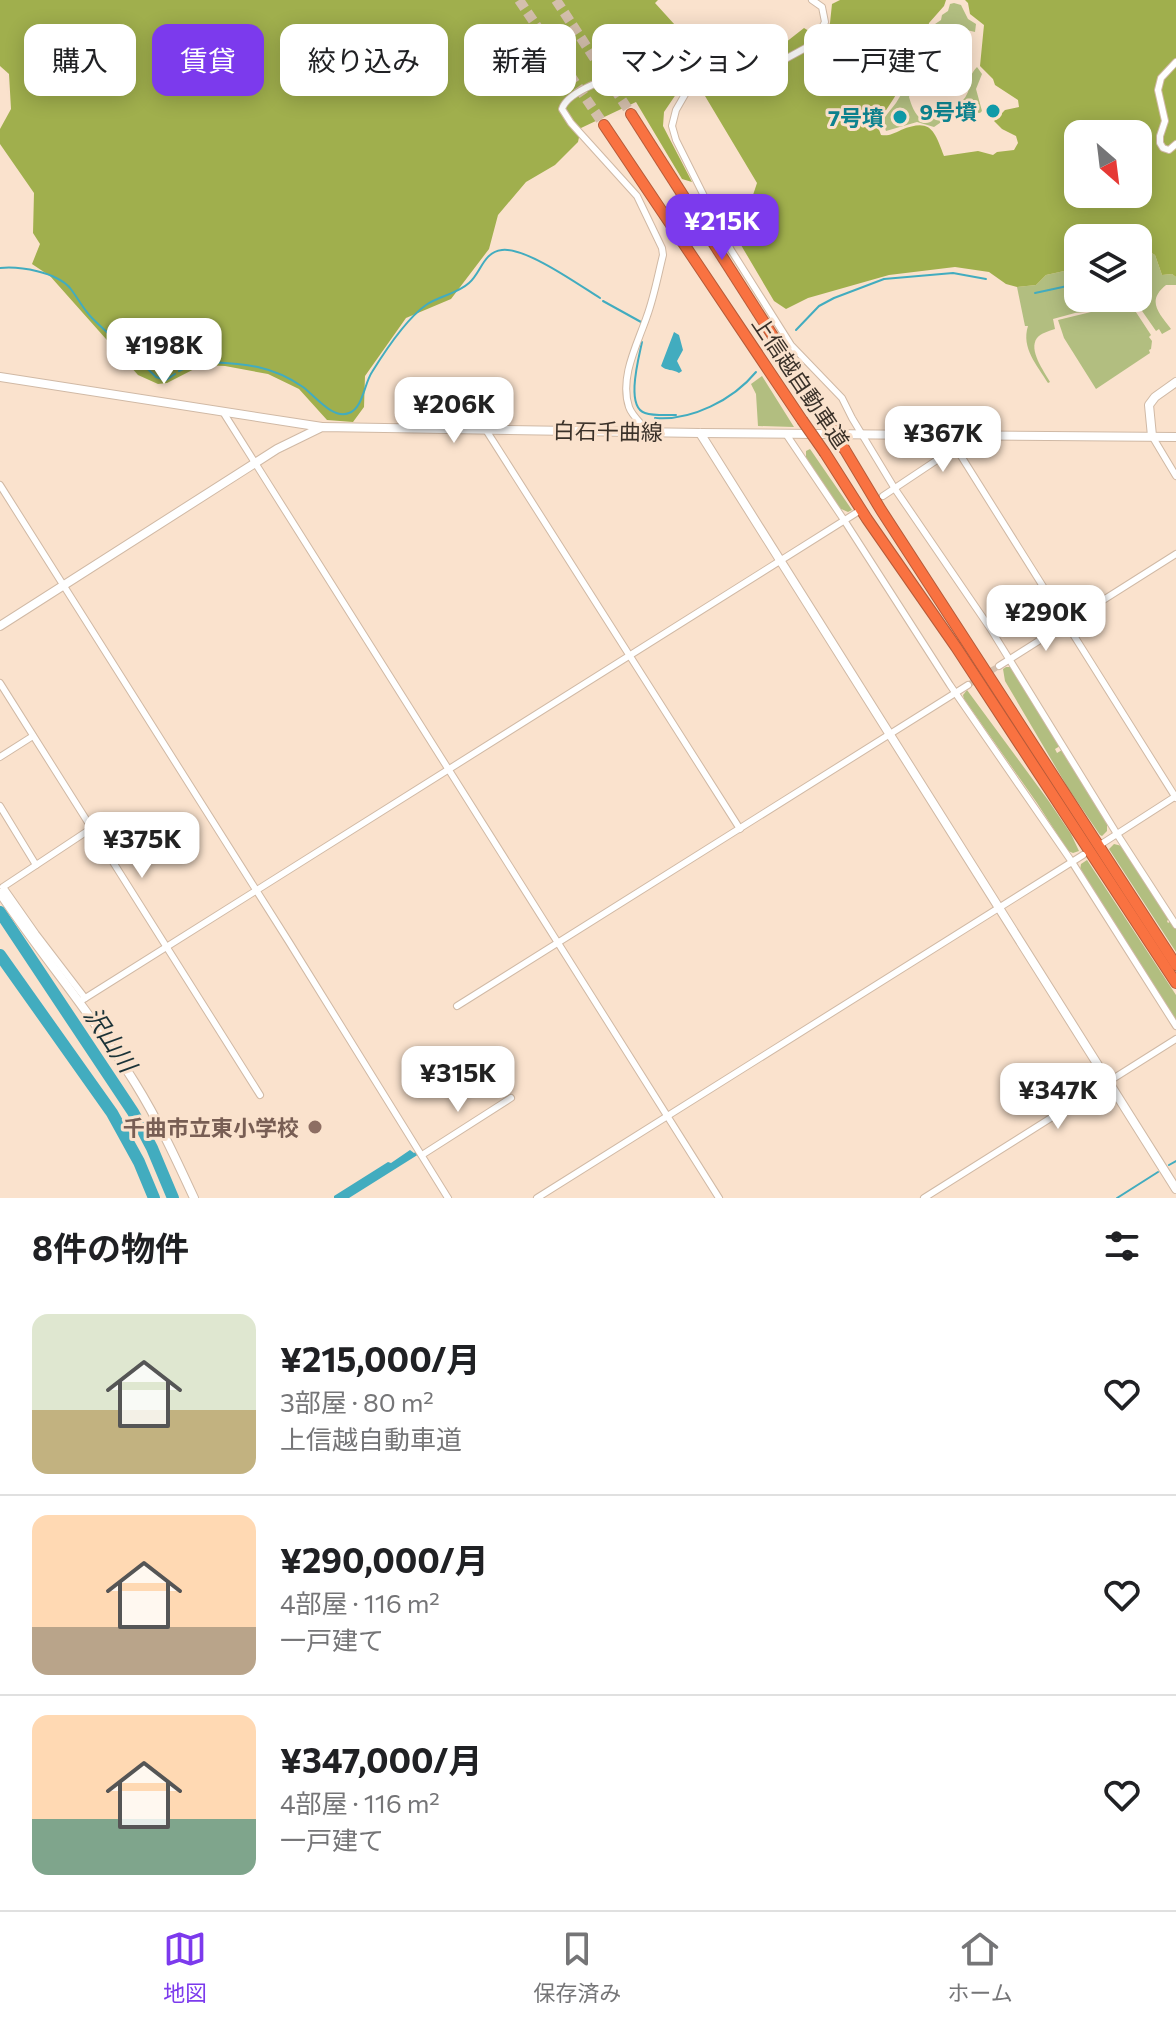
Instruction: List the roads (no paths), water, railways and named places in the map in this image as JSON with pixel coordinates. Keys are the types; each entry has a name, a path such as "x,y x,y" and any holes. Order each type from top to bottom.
{"highway":[{"name":"上信越自動車道","path":"631,114 881,510 1176,965"},
{"name":"上信越自動車道","path":"604,125 956,647 1176,983"}],"main road":[{"path":"0,377 322,427"},
{"path":"1152,436 1149,405 1176,382"},
{"name":"白石千曲線","path":"0,626 255,463 322,427 1176,437"},
{"path":"700,433 1176,1189"},
{"path":"0,893 38,948 82,1000 146,1101 194,1198"}],"street":[{"path":"812,0 822,7 825,22 815,41 778,63 702,78 687,91 676,110 672,126 676,140 731,250 791,345 842,398 895,489 1010,659 1176,925"},
{"path":"1176,62 1161,78 1158,90 1165,121 1160,143 1169,150 1176,144"},
{"path":"592,86 565,101 562,109 637,196 662,248 648,314 637,340 627,385 628,404 648,432"},
{"path":"223,412 719,1198"},
{"path":"486,430 740,829"},
{"path":"786,434 950,685 1072,862 1176,1026"},
{"path":"883,496 974,435"},
{"path":"1152,436 1176,476"},
{"path":"956,448 1176,797 1103,843"},
{"path":"0,485 448,1198"},
{"path":"92,828 3,887 82,1000 856,513"},
{"path":"999,666 1176,554"},
{"path":"0,683 260,1095"},
{"path":"457,1006 968,685"},
{"path":"0,757 33,736"},
{"path":"0,806 36,865"},
{"path":"537,1198 1083,855"},
{"path":"924,1198 933,1196 1176,1039"},
{"path":"422,1155 511,1098"}],"water":[{"path":"674,332 679,335 683,350 677,361 682,371 679,373 661,366"},
{"path":"410,1150 419,1154 349,1198 334,1198 334,1196"}],"waterway":[{"path":"179,371 205,362 268,370 291,379 331,410 349,413 360,401 369,377 389,346 411,319 426,305 469,283 486,259 496,252 502,250 524,254 600,298"},
{"path":"0,268 37,271 64,282 92,318 156,377 166,380 175,374"},
{"path":"796,330 819,306 884,279 953,273 986,279"},
{"path":"1035,293 1064,287"},
{"path":"603,301 641,322"},
{"path":"642,342 634,392 639,409 649,414 676,415"},
{"path":"655,418 683,416 710,407 736,391 756,372"},
{"name":"沢山川","path":"0,912 133,1112 173,1198"},
{"path":"0,955 112,1113 139,1162 154,1198"},
{"path":"1169,1165 1176,1161"},
{"path":"1117,1198 1158,1172"}],"tunnel":[{"path":"519,0 604,125"},
{"path":"556,0 631,114"},
{"path":"968,685 999,666"}],"place":[{"name":"9号墳","path":"993,111"},
{"name":"7号墳","path":"900,117"},
{"name":"千曲市立東小学校","path":"315,1127"}]}
